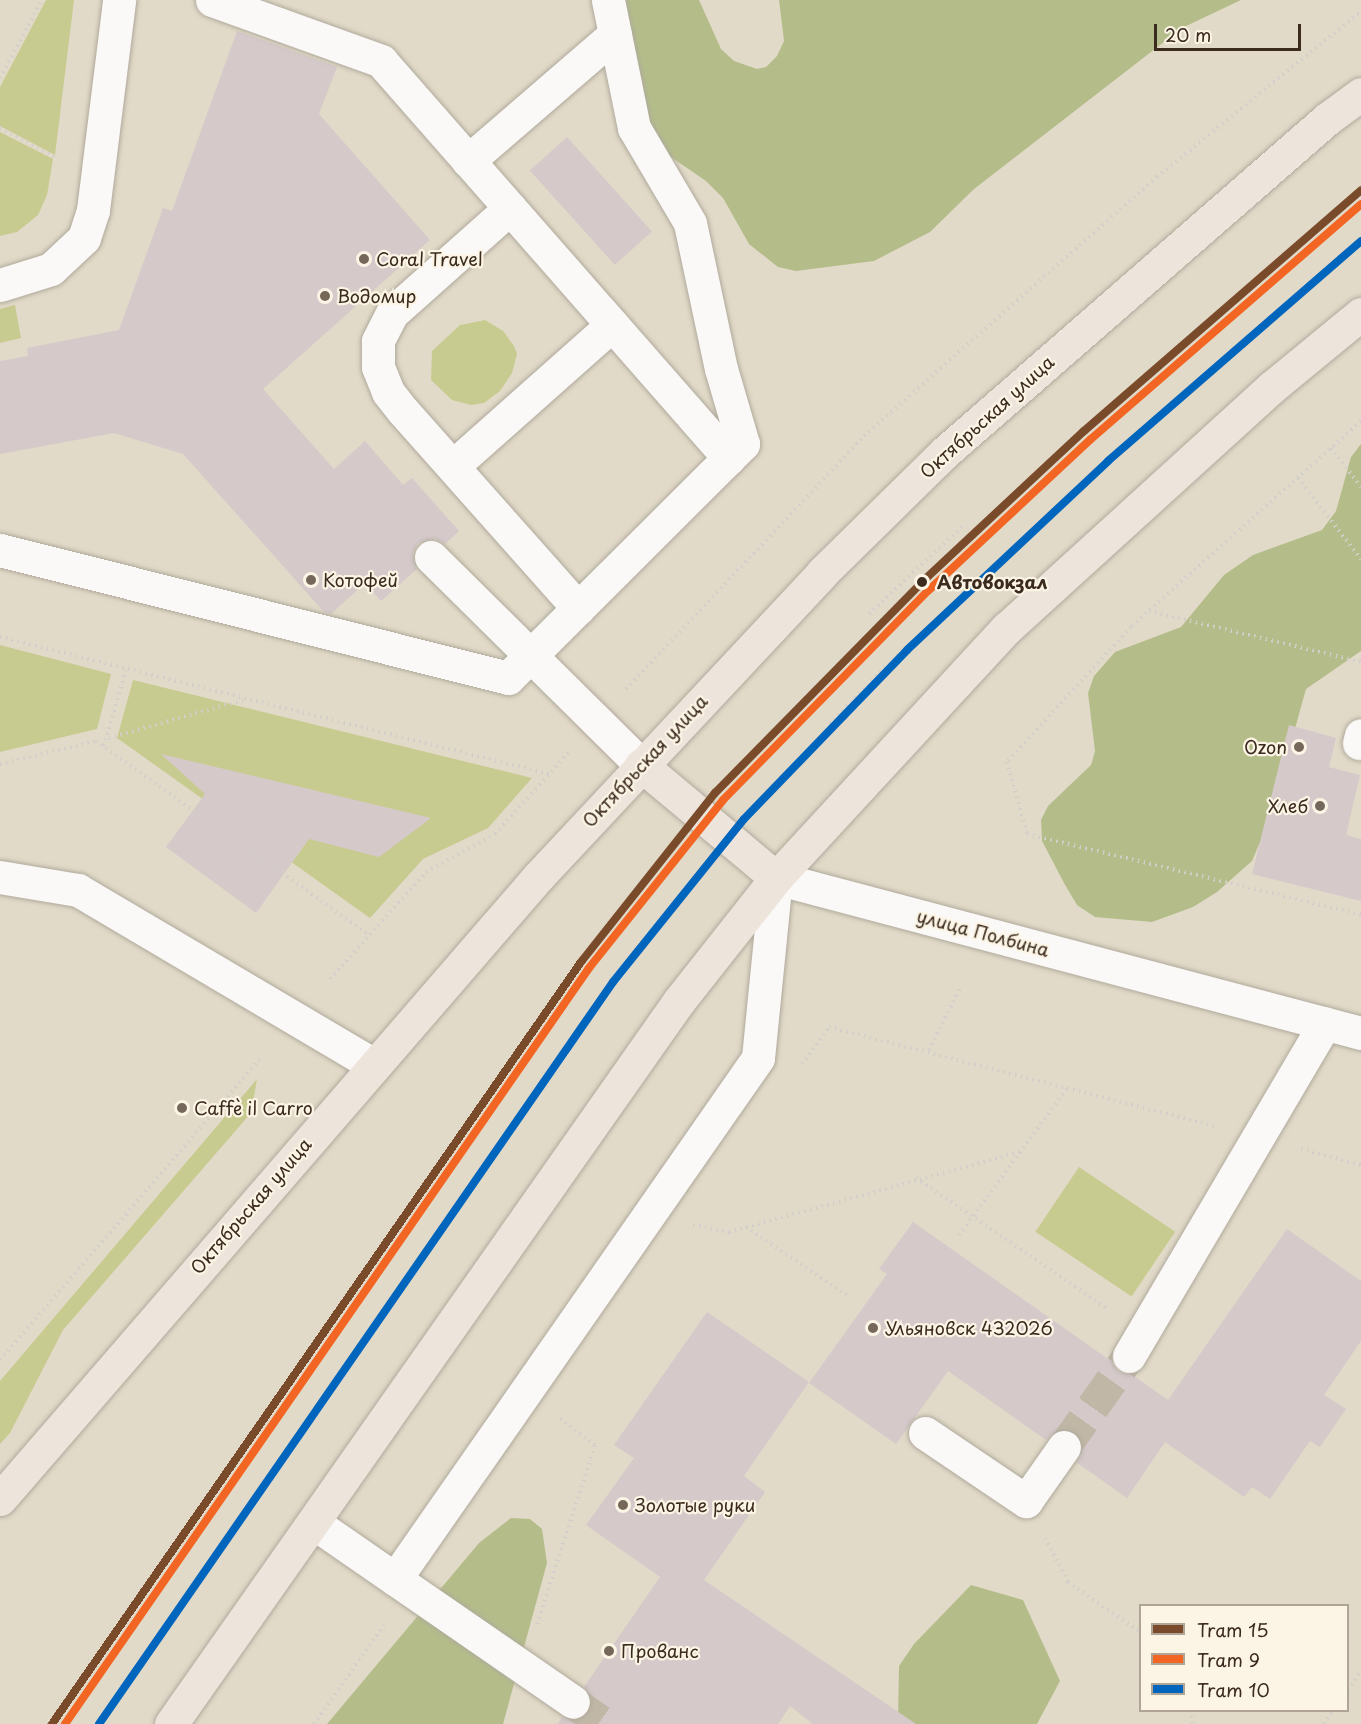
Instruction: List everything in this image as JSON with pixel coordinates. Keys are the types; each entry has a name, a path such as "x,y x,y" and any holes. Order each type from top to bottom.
{"main road":[{"name":"Октябрьская улица","path":"0,1499 372,1064 641,765 822,573 944,453 1327,119 1361,94"},
{"path":"171,1724 679,1001 776,878 1007,628 1272,387 1361,314"},
{"name":"улица Полбина","path":"641,765 776,878"}],"street":[{"path":"0,285 51,269 84,238 93,210 119,0"},
{"path":"212,0 381,62 729,458"},
{"path":"0,550 508,678 743,444 721,369 690,223 634,128 608,0"},
{"path":"468,160 615,34"},
{"path":"510,208 392,313 378,341 378,367 388,392 578,608"},
{"path":"453,466 612,325"},
{"path":"430,557 641,765"},
{"path":"0,877 78,890 372,1064"},
{"path":"395,1579 758,1058 776,878"},
{"name":"улица Полбина","path":"776,878 1361,1033"},
{"path":"1135,1344 1325,1023"},
{"path":"925,1433 1026,1501 1064,1447"},
{"path":"314,1523 573,1702"}],"path":[{"path":"0,78 42,0"},
{"path":"330,979 426,872 495,834 864,436 1157,177 1361,11"},
{"path":"0,128 57,158"},
{"path":"55,167 58,147"},
{"path":"1361,421 1149,611 1007,762 1027,834 1361,915"},
{"path":"1331,448 1361,487"},
{"path":"1298,478 1361,560"},
{"path":"869,615 965,524"},
{"path":"1149,611 1361,662"},
{"path":"0,637 549,774"},
{"path":"830,724 905,647"},
{"path":"104,746 109,738 126,670"},
{"path":"109,738 244,699"},
{"path":"0,764 96,741 369,935"},
{"path":"929,1050 960,988"},
{"path":"829,1027 929,1050 1361,1165"},
{"path":"0,1360 261,1058"},
{"path":"959,1235 1068,1087"},
{"path":"690,1224 729,1232 915,1178 1020,1152"},
{"path":"915,1178 973,1217 1135,1344"},
{"path":"746,1227 848,1296"},
{"path":"523,1668 595,1444 556,1416"},
{"path":"1026,1501 1068,1582 1139,1631"},
{"path":"1349,1687 1361,1671"}],"green space":[{"path":"46,0 74,0 55,155 0,126 0,87"},
{"path":"618,0 699,0 721,49 734,61 757,69 766,67 777,56 784,41 779,0 1241,0 1182,28 974,189 930,232 874,261 796,271 778,267 749,244 723,198 706,181 665,153 646,120"},
{"path":"0,132 53,159 47,195 38,215 17,232 0,236"},
{"path":"15,305 21,338 0,343 0,309"},
{"path":"485,320 503,331 514,346 517,354 512,373 500,391 484,403 471,405 452,400 431,380 432,351 460,325"},
{"path":"1361,444 1361,651 1306,689 1270,819 1252,861 1217,892 1193,907 1152,922 1095,917 1077,905 1064,883 1042,841 1041,820 1048,806 1091,765 1095,751 1088,693 1094,676 1115,652 1181,627 1224,575 1253,555 1322,530 1336,511 1351,457"},
{"path":"0,645 111,674 97,729 0,752"},
{"path":"133,680 532,778 488,828 423,859 370,918 117,738"},
{"path":"257,1079 251,1113 63,1330 10,1433 0,1444 0,1381"},
{"path":"1079,1167 1175,1232 1132,1297 1035,1232"},
{"path":"511,1518 530,1519 542,1529 547,1563 503,1724 327,1724 479,1543"},
{"path":"971,1585 1023,1600 1060,1681 1037,1724 898,1724 899,1666 914,1644"}],"building":[{"path":"237,31 337,67 319,114 430,240 263,389 334,469 365,441 403,485 412,478 459,531 445,544 435,539 418,543 413,553 417,569 381,601 365,583 331,614 324,612 183,454 114,433 0,454 0,361 28,356 27,348 119,330 163,208 172,211"},
{"path":"567,137 652,231 615,265 530,170"},
{"path":"1289,725 1336,738 1329,767 1360,775 1346,835 1361,839 1361,901 1252,874"},
{"path":"161,754 431,818 379,857 309,839 256,913 166,847 205,794"},
{"path":"913,1222 1111,1361 1119,1372 1131,1374 1168,1400 1287,1229 1361,1281 1361,1341 1324,1395 1346,1409 1320,1447 1310,1441 1270,1499 1252,1487 1244,1497 1165,1442 1127,1498 1076,1462 1083,1448 1075,1432 1057,1430 1046,1440 948,1371 896,1444 809,1383 887,1274 879,1269"},
{"path":"707,1312 809,1382 744,1476 765,1492 704,1580 916,1724 813,1724 790,1706 778,1724 558,1724 562,1717 572,1721 588,1713 592,1703 584,1687 660,1577 586,1525 634,1458 614,1445"}],"tunnel":[{"path":"1064,1447 1129,1356"},
{"path":"573,1702 605,1724"}],"tram line":[{"name":"15","path":"52,1724 581,962 715,793 922,582 1084,431 1361,190"},
{"name":"9","path":"65,1724 589,968 723,800 929,590 1091,439 1361,204"},
{"name":"10","path":"99,1724 613,982 744,819 907,650 1108,461 1361,241"}],"place":[{"name":"Coral Travel","path":"364,259"},
{"name":"Водомир","path":"325,296"},
{"name":"Котофей","path":"311,580"},
{"name":"Автовокзал","path":"922,582"},
{"name":"Ozon","path":"1299,747"},
{"name":"Хлеб","path":"1320,806"},
{"name":"Caffè il Carro","path":"182,1108"},
{"name":"Ульяновск 432026","path":"873,1328"},
{"name":"Золотые руки","path":"623,1505"},
{"name":"Прованс","path":"609,1651"}]}
